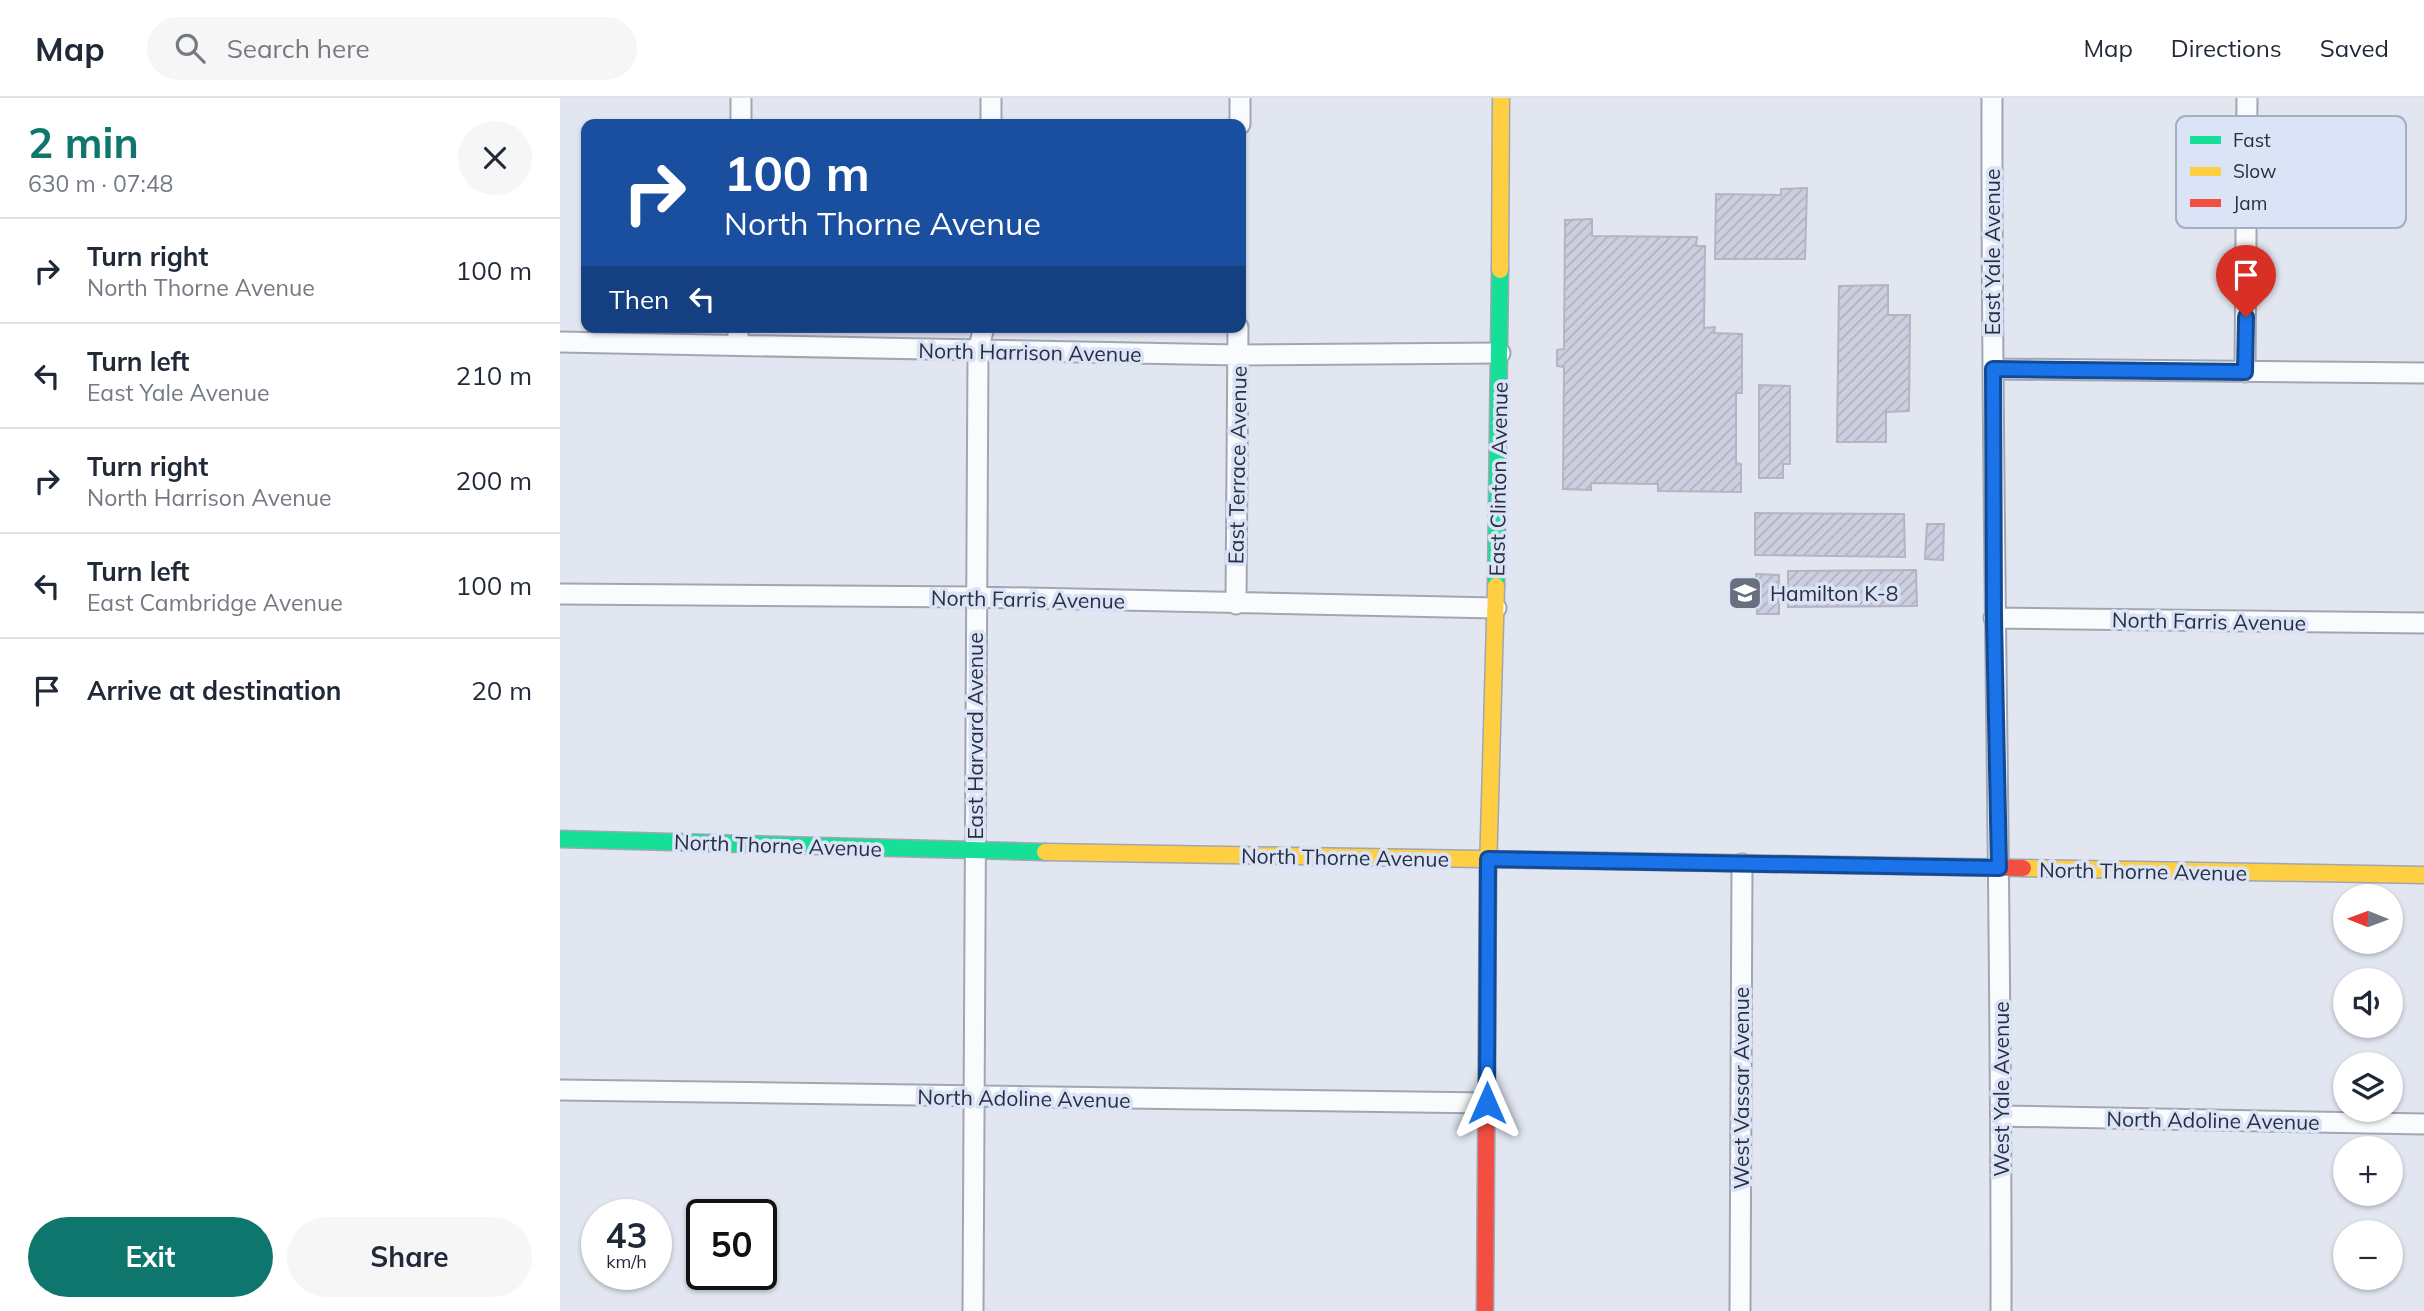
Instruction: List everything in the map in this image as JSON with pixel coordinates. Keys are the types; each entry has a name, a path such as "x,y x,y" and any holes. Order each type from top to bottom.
{"street":[{"path":"741,98 741,119"},
{"path":"991,98 991,119"},
{"path":"1240,98 1240,119"},
{"name":"East Clinton Avenue","path":"1485,1311 1488,859 1496,608 1501,98"},
{"name":"East Yale Avenue","path":"1992,98 1994,618 1999,868"},
{"path":"2247,98 2247,116"},
{"path":"2245,372 2246,228"},
{"name":"East Harvard Avenue","path":"972,1311 976,1097 975,597 978,352 983,333"},
{"name":"East Terrace Avenue","path":"1236,604 1238,333"},
{"name":"North Harrison Avenue","path":"560,342 738,336 978,352 1238,355 1500,353"},
{"path":"1993,369 2424,373"},
{"name":"North Farris Avenue","path":"560,594 975,597 1496,608"},
{"name":"North Farris Avenue","path":"1994,618 2424,623"},
{"name":"North Thorne Avenue","path":"560,839 975,851 2424,875"},
{"name":"West Vassar Avenue","path":"1740,1311 1742,864"},
{"name":"West Yale Avenue","path":"1999,868 2001,1311"},
{"name":"North Adoline Avenue","path":"560,1090 1487,1103"},
{"name":"North Adoline Avenue","path":"2001,1116 2424,1124"}],"building":[{"path":"1807,188 1805,259 1715,259 1716,194 1781,195 1781,189"},
{"path":"1592,219 1592,236 1697,237 1696,246 1705,246 1704,328 1715,327 1714,333 1742,334 1742,393 1736,393 1736,463 1741,464 1741,492 1658,491 1658,484 1591,483 1591,490 1563,489 1564,367 1557,366 1557,350 1564,349 1565,220"},
{"path":"1888,285 1888,315 1910,315 1909,411 1886,412 1886,442 1837,442 1839,286"},
{"path":"1759,385 1790,386 1790,464 1783,464 1783,478 1759,478"},
{"path":"1755,513 1904,514 1905,557 1755,555"},
{"path":"1927,524 1944,524 1943,560 1925,559"},
{"path":"1916,570 1917,606 1788,607 1788,571"},
{"path":"1756,574 1779,575 1779,614 1757,614"}],"traffic: fast":[{"path":"1496,586 1500,270"},
{"path":"560,839 1045,852"}],"traffic: slow":[{"path":"1500,270 1501,98"},
{"path":"1488,872 1496,586"},
{"path":"1045,852 1606,861"},
{"path":"2023,868 2424,875"}],"traffic: jam":[{"path":"1606,861 2023,868"},
{"path":"1485,1311 1488,872"}],"place":[{"name":"Hamilton K-8","path":"1745,593"}],"route":[{"path":"1487,1103 1488,859 1999,868 1993,369 2245,372 2246,317"}]}
